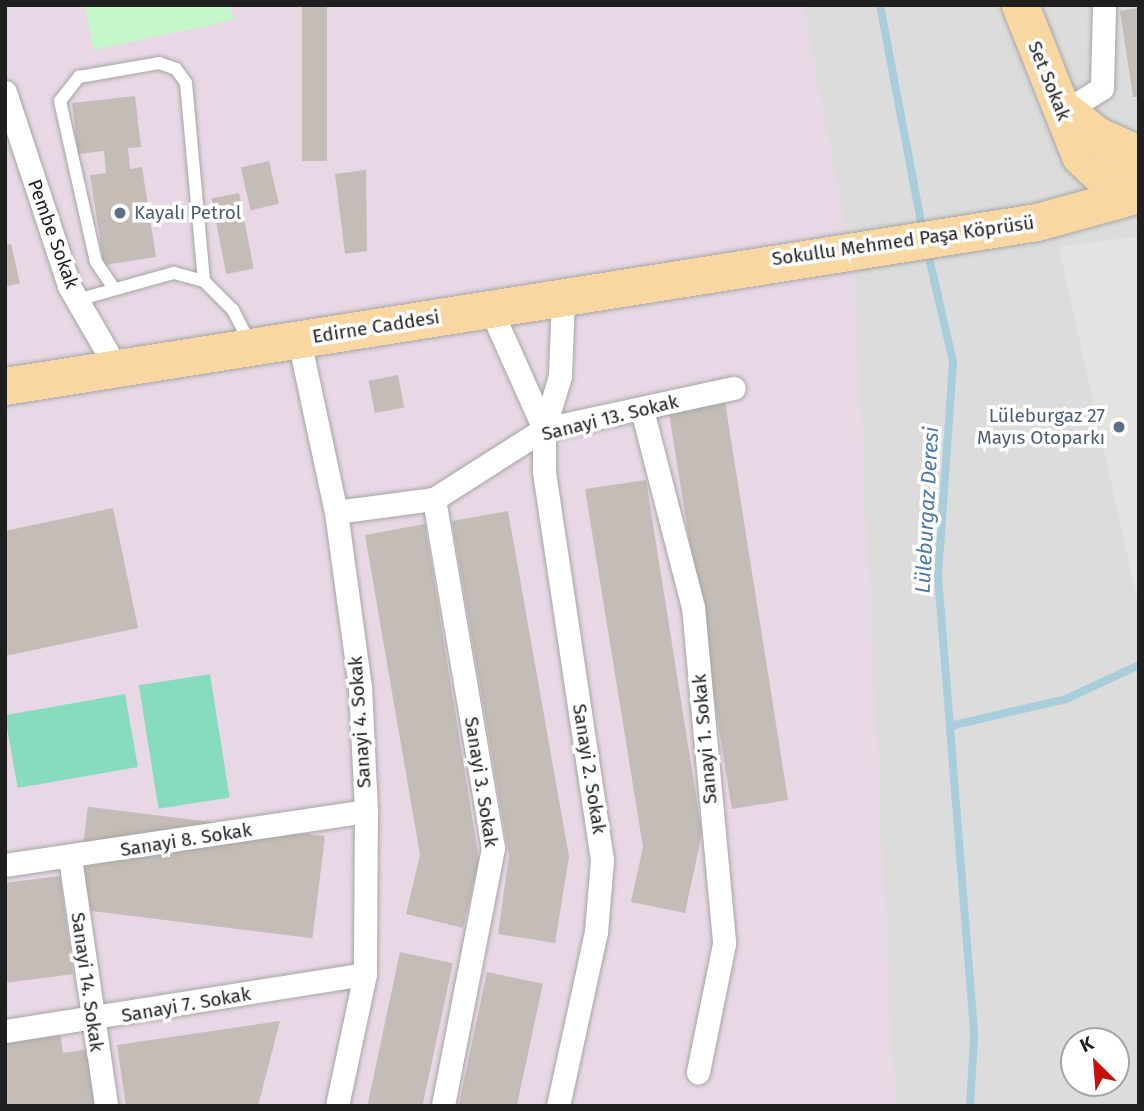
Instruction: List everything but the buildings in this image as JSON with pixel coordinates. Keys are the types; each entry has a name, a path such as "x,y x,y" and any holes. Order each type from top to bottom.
{"main road":[{"name":"Set Sokak","path":"1020,5 1057,104 1080,156 1067,215"},
{"path":"1057,104 1098,136 1139,155"},
{"path":"1080,156 1097,172 1139,186"},
{"path":"1067,215 1139,194"},
{"name":"Sokullu Mehmed Paşa Köprüsü","path":"746,264 1067,215"},
{"name":"Edirne Caddesi","path":"5,386 563,298 746,264"}],"street":[{"path":"1057,104 1078,103 1102,88 1104,5"},
{"name":"Pembe Sokak","path":"5,92 77,300 117,369"},
{"name":"Sanayi 2. Sokak","path":"558,1106 596,932 602,860 544,471 544,429 560,376 563,298"},
{"name":"Sanayi 2. Sokak","path":"490,308 544,429"},
{"name":"Sanayi 4. Sokak","path":"299,340 336,512 360,687 366,811 365,974 337,1106"},
{"name":"Sanayi 13. Sokak","path":"336,512 434,499 544,429 734,388"},
{"name":"Sanayi 1. Sokak","path":"642,410 693,607 724,944 698,1072"},
{"name":"Sanayi 3. Sokak","path":"434,499 493,848 443,1106"},
{"name":"Sanayi 8. Sokak","path":"5,864 70,858 366,811"},
{"name":"Sanayi 14. Sokak","path":"70,858 91,1021 106,1106"},
{"name":"Sanayi 7. Sokak","path":"5,1031 91,1021 365,974"}],"lane":[{"path":"113,287 96,262 60,101 79,77 159,63 176,69 186,83 204,281"},
{"path":"77,300 113,287 174,272 204,281 233,310 253,348"}],"shaded area":[{"path":"5,5 1139,5 1139,1106 5,1106"},
{"path":"5,5 803,5 854,271 895,1106 5,1106"},
{"name":"Lüleburgaz 27 Mayıs Otoparkı","path":"1139,236 1139,607 1059,247"}],"green space":[{"path":"84,5 230,5 234,20 94,50"},
{"path":"210,674 230,797 158,809 139,685"},
{"path":"125,694 138,767 18,788 5,715"}],"waterway":[{"name":"Lüleburgaz Deresi","path":"880,5 923,233"},
{"name":"Lüleburgaz Deresi","path":"927,249 953,362 938,575 974,1037 970,1106"},
{"path":"950,726 1066,699 1139,665"}],"place":[{"name":"Kayalı Petrol","path":"120,213"},
{"name":"Lüleburgaz 27 Mayıs Otoparkı","path":"1119,427"}]}
